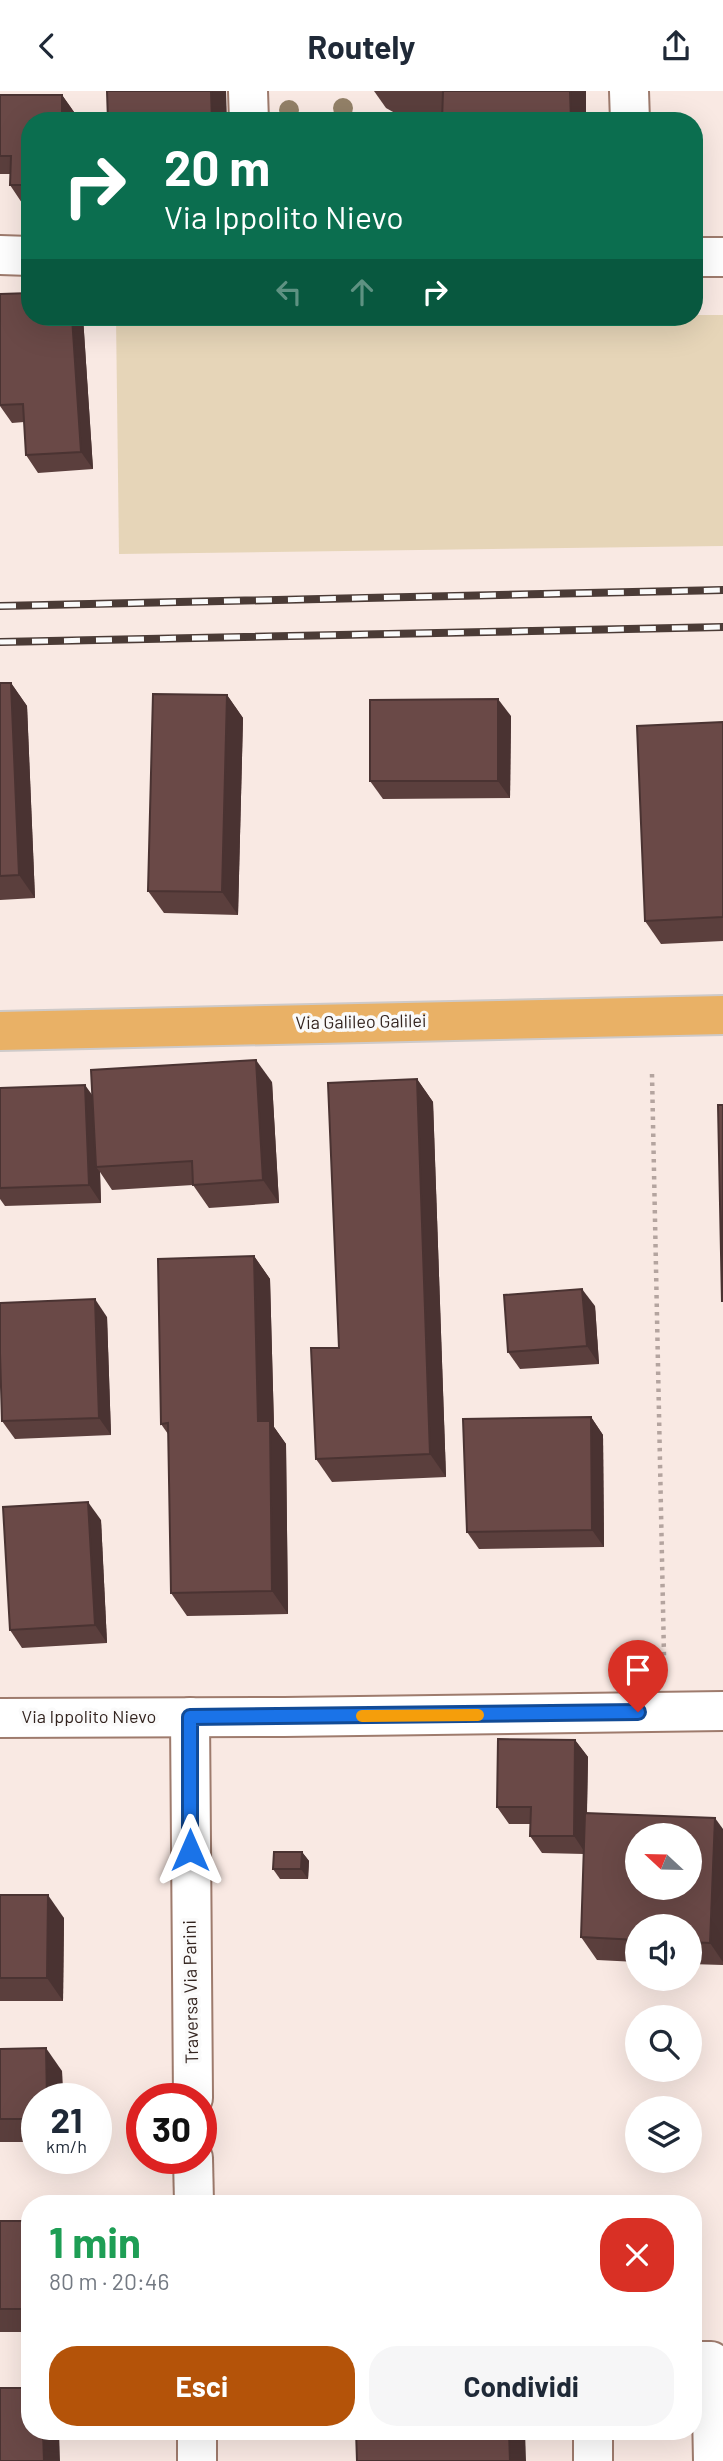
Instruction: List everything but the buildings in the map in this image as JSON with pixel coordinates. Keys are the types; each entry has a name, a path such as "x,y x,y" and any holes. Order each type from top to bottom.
{"main road":[{"name":"Via Galileo Galilei","path":"0,1031 723,1015"}],"street":[{"path":"248,91 249,112"},
{"path":"629,91 630,112"},
{"path":"0,255 21,256"},
{"path":"703,257 723,257"},
{"name":"Via Ippolito Nievo","path":"0,1718 723,1711"},
{"name":"Traversa Via Parini","path":"190,1717 193,2083"},
{"path":"193,2174 194,2195"},
{"path":"702,2361 711,2361 713,2461"},
{"path":"197,2440 197,2461"},
{"path":"593,2440 593,2461"}],"path":[{"path":"652,1074 664,1656"}],"shaded area":[{"path":"703,315 723,315 723,546 119,554 116,326 703,326"}],"railway":[{"path":"0,606 723,590"},
{"path":"0,642 723,627"}],"slow traffic":[{"path":"362,1716 478,1715"}],"route":[{"path":"190,1850 190,1717 638,1712"}]}
